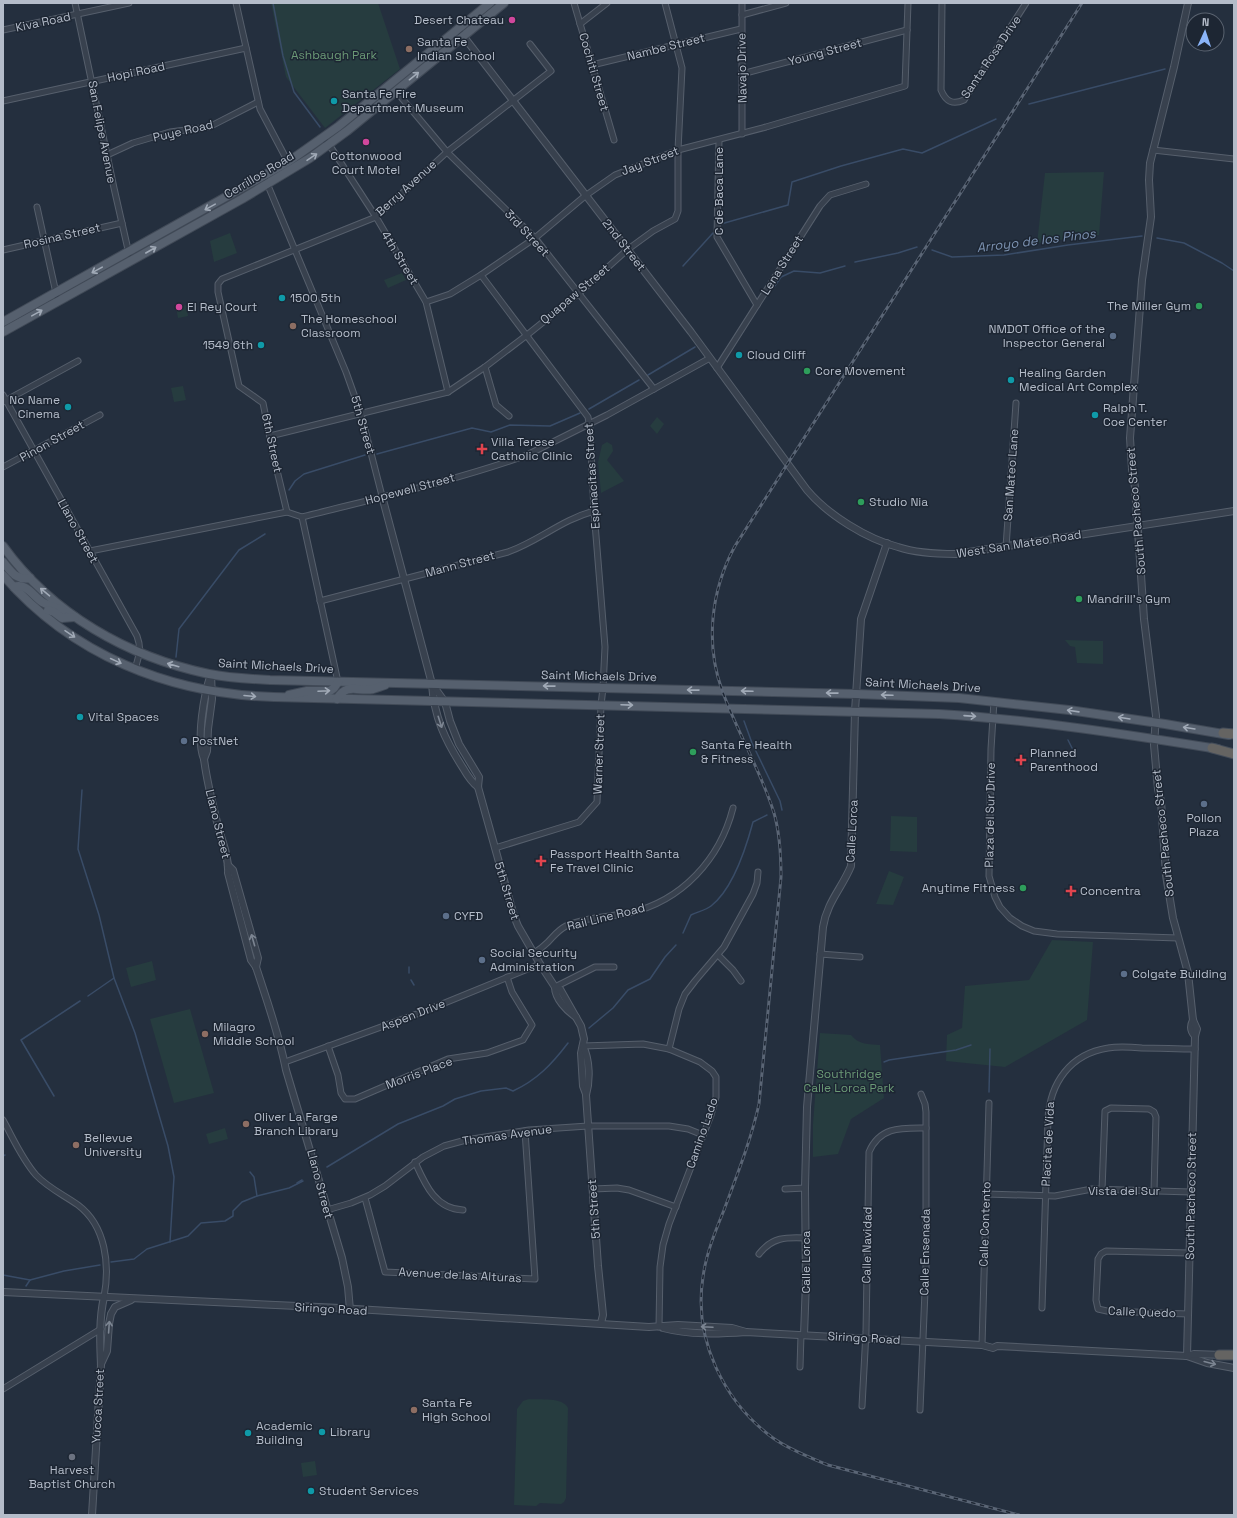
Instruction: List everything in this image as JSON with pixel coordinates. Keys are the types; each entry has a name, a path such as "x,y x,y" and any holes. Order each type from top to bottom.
{"highway":[{"path":"1223,733 1234,736"},
{"path":"1212,748 1234,752"},
{"path":"1219,1355 1234,1356"}],"main road":[{"name":"Cerrillos Road","path":"3,322 264,176 290,166 328,145 396,91 461,32 490,3"},
{"name":"Cerrillos Road","path":"3,332 268,184 390,84 461,32 504,3"},
{"name":"Saint Michaels Drive","path":"3,546 10,557 30,578 72,615 109,639 161,661 211,674 248,678 338,682 856,694 994,701 1069,710 1223,733"},
{"path":"3,551 10,557"},
{"path":"3,562 17,577 21,579 30,578"},
{"path":"3,575 28,602 62,629 98,652 135,670 172,682 208,691 255,696 337,699 939,714 1072,726 1212,748"},
{"path":"14,587 24,587 42,602 72,615"},
{"path":"28,602 54,612 62,618 72,615"},
{"path":"279,697 307,690 330,691 338,682"},
{"path":"337,699 341,693 348,689 372,689 390,683"}],"street":[{"name":"San Felipe Avenue","path":"75,3 128,252 132,261"},
{"name":"Kiva Road","path":"3,30 129,3"},
{"path":"236,3 260,109 290,166"},
{"name":"Cochiti Street","path":"574,3 614,140"},
{"path":"580,24 607,3"},
{"name":"Quapaw Street","path":"270,436 448,392 485,367 527,335 578,294 627,250 653,231 671,222 677,216 678,150 682,68 665,3"},
{"name":"Navajo Drive","path":"742,3 742,134"},
{"path":"742,16 786,3"},
{"path":"907,30 908,3"},
{"name":"Santa Rosa Drive","path":"942,3 941,90 944,97 950,102 957,103 964,100 1026,3"},
{"name":"South Pacheco Street","path":"1187,1356 1195,1036 1192,1034 1191,1029 1193,1020 1188,973 1178,938 1167,882 1161,801 1158,789 1154,739 1155,723 1144,619 1135,487 1130,438 1142,280 1151,217 1149,171 1188,3"},
{"name":"Nambe Street","path":"592,65 741,29"},
{"name":"Young Street","path":"742,74 907,30"},
{"name":"Jay Street","path":"426,302 450,294 481,275 535,238 585,196 615,175 678,150 742,134 905,86 907,30"},
{"name":"2nd Street","path":"461,32 710,358 788,463"},
{"name":"Berry Avenue","path":"218,292 218,284 222,279 376,217 447,152 551,71 530,44"},
{"name":"Hopi Road","path":"3,101 246,48"},
{"name":"3rd Street","path":"390,84 447,152 535,238 654,389"},
{"name":"Puye Road","path":"107,155 134,143 170,132 209,127 258,102"},
{"name":"4th Street","path":"323,138 332,149 376,217 426,302 448,392"},
{"name":"C de Baca Lane","path":"719,140 717,237 757,305"},
{"path":"1153,150 1234,159"},
{"name":"5th Street","path":"264,176 346,372 361,414 432,684 434,701 447,743 472,783 478,788"},
{"name":"Lena Street","path":"717,368 820,206 830,195 866,184"},
{"path":"37,207 58,302"},
{"name":"Rosina Street","path":"3,250 122,223"},
{"name":"Espinacitas Street","path":"481,275 588,417 590,423 594,511 605,647 603,688"},
{"name":"6th Street","path":"218,292 240,386 263,403 287,512"},
{"name":"Hopewell Street","path":"302,517 527,455 590,423 710,358"},
{"path":"4,401 78,361"},
{"path":"485,367 496,405 509,416"},
{"name":"Llano Street","path":"3,394 4,401 35,451 137,636 140,646 140,653 135,670"},
{"name":"San Mateo Lane","path":"1006,547 1016,403"},
{"name":"Pinon Street","path":"3,467 35,451 100,414"},
{"name":"West San Mateo Road","path":"788,463 816,500 834,515 870,536 908,550 944,554 969,553 1234,511"},
{"name":"Mann Street","path":"320,601 508,552 532,542 560,524 594,511"},
{"path":"90,551 287,512 302,517 338,682"},
{"name":"Calle Lorca","path":"802,1335 806,1281 805,1188 807,1106 820,954 824,922 828,908 852,866 855,711 861,620 887,543"},
{"name":"Llano Street","path":"211,674 208,691 207,751 204,759 210,793 228,865 228,872 240,914 258,958 256,967 273,1017 346,1274 350,1310"},
{"name":"5th Street","path":"432,684 445,702 450,722 459,744 479,777 478,788 486,811 495,848 518,926 555,987 560,989 574,1010 583,1031 583,1046 586,1053 588,1085 586,1095 588,1126 603,1315 600,1324"},
{"name":"Warner Street","path":"495,848 579,822 597,802 603,688"},
{"name":"Plaza del Sur Drive","path":"994,701 992,718 990,884 1000,907 1010,918 1022,926 1034,931 1057,934 1178,938"},
{"name":"Rail Line Road","path":"534,953 568,925 589,919 639,910 663,900 682,888 704,867 715,852 727,827 733,808"},
{"path":"669,1049 679,1009 686,994 695,981 718,955 750,900 755,888 758,872"},
{"path":"820,954 860,957"},
{"path":"718,955 733,970 741,981"},
{"name":"Aspen Drive","path":"285,1062 425,1010 540,964"},
{"path":"555,987 595,967 614,967"},
{"name":"Morris Place","path":"328,1046 338,1075 341,1093 345,1099 355,1099 448,1059 487,1053 523,1040 532,1025 512,992 507,977"},
{"name":"Camino Lado","path":"583,1046 636,1044 669,1049 700,1062 712,1071 716,1077 716,1097 704,1135 667,1231 662,1252 660,1267 659,1327"},
{"name":"Placita de Vida","path":"1042,1308 1049,1103 1054,1088 1066,1070 1083,1057 1096,1051 1109,1048 1195,1049"},
{"name":"Calle Ensenada","path":"920,1094 926,1108 926,1267 920,1410"},
{"name":"Calle Contento","path":"982,1345 989,1103"},
{"path":"1102,1190 1105,1111 1111,1108 1149,1109 1154,1112 1156,1117 1154,1191"},
{"path":"3,1120 35,1174 45,1183 78,1205 96,1226 103,1241 106,1256 106,1288 104,1297"},
{"name":"Thomas Avenue","path":"327,1210 365,1198 385,1186 415,1162 433,1151 461,1141 525,1131 588,1126 669,1126 688,1129 704,1135"},
{"name":"Calle Navidad","path":"862,1406 866,1338 869,1152 876,1139 890,1130 926,1128"},
{"name":"Avenue de las Alturas","path":"365,1198 385,1272 535,1279 525,1131"},
{"path":"415,1162 425,1184 434,1197 447,1207 463,1210"},
{"path":"593,1189 618,1188 629,1190 676,1207"},
{"path":"785,1189 805,1188"},
{"name":"Vista del Sur","path":"986,1194 1065,1195 1088,1190 1191,1192"},
{"path":"759,1254 766,1245 780,1239 806,1238"},
{"name":"Calle Quedo","path":"1188,1314 1107,1311 1098,1309 1096,1300 1098,1259 1101,1254 1106,1251 1190,1253"},
{"name":"Siringo Road","path":"3,1292 659,1327 676,1331 719,1334 746,1332 982,1345 986,1343 997,1346 1187,1356 1207,1363 1234,1368"},
{"name":"Yucca Street","path":"92,1515 101,1365 102,1308 104,1297"},
{"path":"101,1365 107,1351 111,1314 116,1307 135,1299"},
{"path":"3,1389 101,1329"},
{"path":"800,1367 802,1335"},
{"name":"Siringo Road","path":"1187,1356 1194,1354 1219,1355"}],"green space":[{"name":"Ashbaugh Park","path":"271,3 378,3 400,69 325,128 286,77"},
{"path":"1104,172 1099,235 1037,243 1045,173"},
{"path":"230,233 237,253 214,262 210,241"},
{"path":"402,273 406,280 388,288 384,280"},
{"path":"186,305 188,316 178,318 176,307"},
{"path":"183,386 186,400 174,402 171,388"},
{"path":"657,417 664,424 657,434 650,426"},
{"path":"607,442 612,445 613,451 607,460 624,481 601,493 598,462 602,445"},
{"path":"1065,640 1103,641 1103,664 1077,663 1075,647 1070,646"},
{"path":"891,816 917,817 917,852 890,851"},
{"path":"889,871 904,877 893,905 876,904"},
{"path":"1052,940 1093,942 1087,1020 1005,1067 946,1061 947,1035 962,1028 965,986 1029,980"},
{"path":"152,961 156,980 131,987 126,968"},
{"path":"190,1009 214,1093 174,1103 150,1019"},
{"name":"Southridge Calle Lorca Park","path":"820,1033 851,1035 857,1041 880,1045 884,1098 851,1119 838,1154 813,1157 813,1124"},
{"path":"225,1128 228,1139 209,1144 206,1134"},
{"path":"529,1399 545,1399 561,1402 568,1408 566,1498 561,1504 540,1503 536,1506 514,1505 517,1409 523,1401"},
{"path":"315,1461 317,1475 303,1477 301,1463"}],"waterway":[{"path":"273,3 283,56 294,92 320,127"},
{"path":"1029,104 1165,69"},
{"path":"721,224 788,205 792,182 841,166 903,149 922,153 996,119"},
{"path":"683,266 713,233"},
{"name":"Arroyo de los Pinos","path":"932,250 952,257 1004,255 1142,236"},
{"name":"Arroyo de los Pinos","path":"1157,238 1184,243 1234,271"},
{"name":"Arroyo de los Pinos","path":"855,262 898,253 917,247"},
{"name":"Arroyo de los Pinos","path":"774,287 781,277 794,271 820,273 845,266"},
{"name":"Arroyo de los Pinos","path":"648,375 695,347"},
{"name":"Arroyo de los Pinos","path":"589,409 639,380"},
{"name":"Arroyo de los Pinos","path":"377,454 472,428 491,432 510,425 550,426 580,413"},
{"name":"Arroyo de los Pinos","path":"289,490 295,481 304,474 365,455"},
{"name":"Arroyo de los Pinos","path":"176,657 179,629 239,550 265,534"},
{"path":"744,721 752,743 780,801 782,810"},
{"path":"1068,740 1072,748"},
{"path":"82,790 78,849 99,915 114,978 88,996"},
{"name":"Arroyo de los Pinos","path":"683,933 691,915 707,909 719,899 738,867 747,844 753,822 767,815"},
{"name":"Arroyo de los Pinos","path":"589,1028 613,1008 628,990 650,979 665,957 676,945"},
{"path":"409,967 409,973"},
{"path":"114,978 135,1033 168,1146 174,1177 170,1242"},
{"path":"411,980 414,985"},
{"path":"54,1096 21,1040 80,1001"},
{"name":"Arroyo de los Pinos","path":"327,1167 398,1124 443,1106 455,1099 481,1091 506,1088 513,1091 522,1087 544,1071 568,1043"},
{"path":"884,1062 956,1050 971,1045"},
{"path":"989,1092 990,1049"},
{"path":"250,1172 254,1177 257,1196"},
{"path":"297,1183 302,1180"},
{"name":"Arroyo de los Pinos","path":"111,1262 134,1259 147,1249 188,1236 201,1223 225,1221 233,1216 233,1211 242,1202 257,1196 289,1188 303,1181"},
{"path":"26,1286 30,1280 64,1271 100,1265"},
{"path":"3,1275 30,1280"}],"railway":[{"path":"1019,1515 828,1465 786,1446 773,1438 740,1406 727,1388 716,1367 708,1346 703,1323 701,1300 703,1277 711,1243 752,1131 759,1104 781,877 780,845 774,813 769,797 722,690 713,654 712,635 713,617 720,580 735,546 1082,3"}],"place":[{"name":"Desert Chateau","path":"512,20"},
{"name":"Santa Fe Indian School","path":"409,49"},
{"name":"Santa Fe Fire Department Museum","path":"334,101"},
{"name":"Cottonwood Court Motel","path":"366,142"},
{"name":"1500 5th","path":"282,298"},
{"name":"The Miller Gym","path":"1199,306"},
{"name":"El Rey Court","path":"179,307"},
{"name":"The Homeschool Classroom","path":"293,326"},
{"name":"NMDOT Office of the Inspector General","path":"1113,336"},
{"name":"1549 6th","path":"261,345"},
{"name":"Cloud Cliff","path":"739,355"},
{"name":"Core Movement","path":"807,371"},
{"name":"Healing Garden Medical Art Complex","path":"1011,380"},
{"name":"No Name Cinema","path":"68,407"},
{"name":"Ralph T. Coe Center","path":"1095,415"},
{"name":"Villa Terese Catholic Clinic","path":"482,449"},
{"name":"Studio Nia","path":"861,502"},
{"name":"Mandrill's Gym","path":"1079,599"},
{"name":"Vital Spaces","path":"80,717"},
{"name":"PostNet","path":"184,741"},
{"name":"Santa Fe Health & Fitness","path":"693,752"},
{"name":"Planned Parenthood","path":"1021,760"},
{"name":"Pollon Plaza","path":"1204,804"},
{"name":"Passport Health Santa Fe Travel Clinic","path":"541,861"},
{"name":"Anytime Fitness","path":"1023,888"},
{"name":"Concentra","path":"1071,891"},
{"name":"CYFD","path":"446,916"},
{"name":"Social Security Administration","path":"482,960"},
{"name":"Colgate Building","path":"1124,974"},
{"name":"Milagro Middle School","path":"205,1034"},
{"name":"Oliver La Farge Branch Library","path":"246,1124"},
{"name":"Bellevue University","path":"76,1145"},
{"name":"Santa Fe High School","path":"414,1410"},
{"name":"Library","path":"322,1432"},
{"name":"Academic Building","path":"248,1433"},
{"name":"Harvest Baptist Church","path":"72,1457"},
{"name":"Student Services","path":"311,1491"}]}
